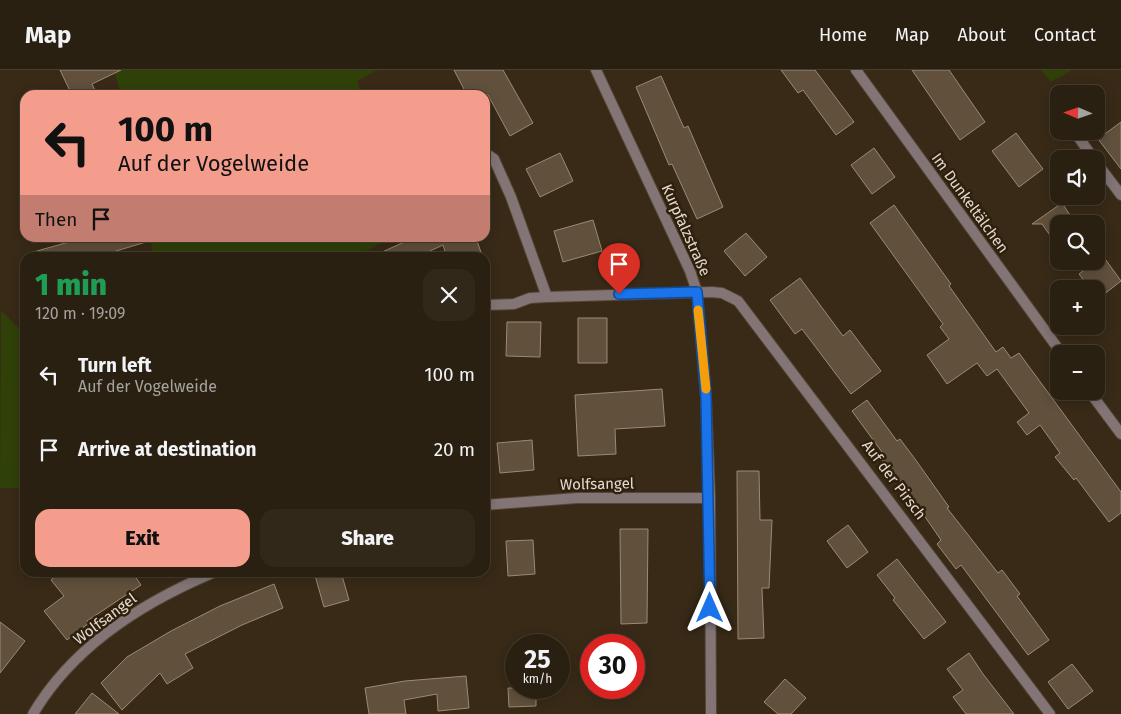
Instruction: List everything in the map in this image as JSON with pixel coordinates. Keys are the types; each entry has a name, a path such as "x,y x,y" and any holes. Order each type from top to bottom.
{"street":[{"name":"Kurpfalzstraße","path":"596,70 690,271 697,292 706,397 710,498 711,714"},
{"name":"Im Dunkeltälchen","path":"856,70 1055,345"},
{"path":"490,156 494,159 511,197 547,297"},
{"path":"1105,174 1121,195"},
{"name":"Auf der Pirsch","path":"490,305 514,304 530,298 697,292 722,293 738,301 1050,714"},
{"path":"1096,400 1121,434"},
{"name":"Wolfsangel","path":"490,505 577,498 710,498"},
{"name":"Wolfsangel","path":"32,714 58,677 112,629 146,606 205,577"}],"green space":[{"path":"114,70 377,70 357,81 360,90 120,90"},
{"path":"1041,70 1072,70 1051,82"},
{"path":"151,242 382,243 363,252 153,252"},
{"path":"1,310 20,330 20,488 0,488"}],"building":[{"path":"60,70 121,70 92,84 95,90 70,90"},
{"path":"454,70 503,70 533,123 510,136 490,99 490,90 464,90"},
{"path":"781,70 815,70 854,122 836,135 803,90 798,93"},
{"path":"912,70 949,70 985,122 960,140"},
{"path":"661,76 684,128 688,126 723,207 697,219 672,164 669,165 636,87"},
{"path":"1121,122 1121,169 1099,140 1105,140 1105,134"},
{"path":"1016,133 1043,169 1019,187 992,151"},
{"path":"874,148 895,177 872,194 851,165"},
{"path":"560,153 573,181 540,197 526,169"},
{"path":"894,205 951,284 949,286 996,352 1003,347 1011,358 1019,353 1050,395 1050,400 1053,400 1121,492 1121,513 1109,522 1076,478 1074,480 1055,457 1060,453 1040,425 1027,435 1017,422 1029,413 997,369 987,376 977,363 947,384 927,355 949,339 940,327 943,324 870,223"},
{"path":"1059,205 1063,205 1070,215 1050,215 1050,235 1042,224 1032,224"},
{"path":"593,220 602,251 563,262 554,231"},
{"path":"746,233 767,257 745,276 724,251"},
{"path":"69,242 146,242 113,252 34,252"},
{"path":"404,242 477,242 481,252 445,252 443,245 428,252 382,252"},
{"path":"1105,259 1121,281 1105,294 1105,280 1083,280 1079,274 1084,270 1105,270"},
{"path":"800,278 843,336 850,330 881,371 851,394 802,329 795,334 770,300"},
{"path":"578,318 607,318 607,363 578,363"},
{"path":"507,322 541,322 540,357 506,356"},
{"path":"662,389 665,426 615,429 616,454 578,456 575,395"},
{"path":"867,400 897,441 900,439 949,507 947,508 998,573 1002,570 1020,594 1017,596 1049,640 1028,655 961,565 956,569 937,544 941,540 897,476 895,477 878,455 882,452 852,411"},
{"path":"532,440 534,470 500,473 497,443"},
{"path":"737,471 759,471 760,520 772,520 769,588 762,588 764,638 738,639"},
{"path":"848,525 868,552 847,568 827,541"},
{"path":"620,529 648,529 647,623 621,624"},
{"path":"533,540 535,574 508,576 506,541"},
{"path":"897,559 946,622 924,639 893,600 895,598 877,575"},
{"path":"54,577 135,577 141,585 87,621 89,623 67,640 44,611 64,596 51,580"},
{"path":"315,577 342,577 349,600 324,607"},
{"path":"274,584 283,608 242,625 185,654 193,668 167,684 160,673 122,710 101,683 127,657 171,631 220,606"},
{"path":"0,622 25,641 0,673"},
{"path":"969,653 1014,714 966,714 953,697 963,690 947,669"},
{"path":"1072,664 1093,691 1068,709 1048,682"},
{"path":"466,676 469,708 438,711 437,694 404,700 406,714 369,714 365,688 405,681"},
{"path":"785,679 806,698 791,714 778,714 764,702"},
{"path":"92,693 119,714 75,714"},
{"path":"509,699 536,699 536,706 509,707"}],"slow traffic":[{"path":"698,310 706,389"}],"route":[{"path":"619,294 697,292 706,397 710,498 710,608"}]}
